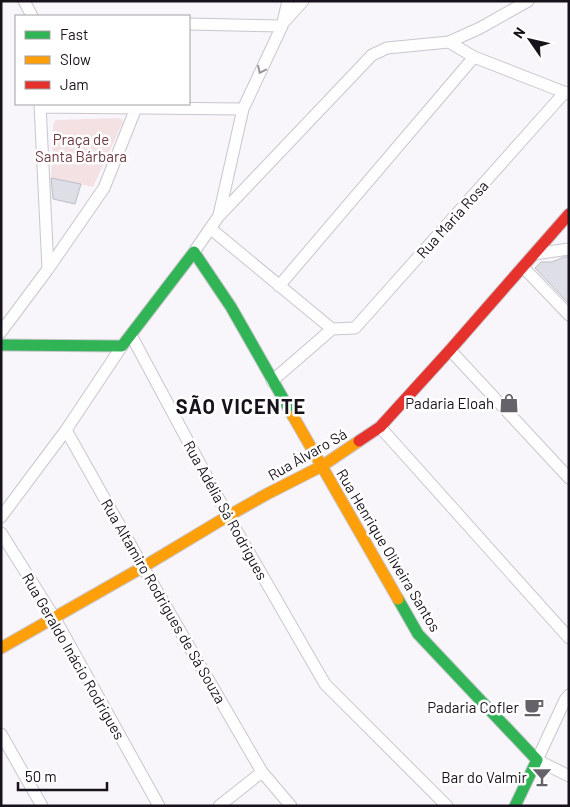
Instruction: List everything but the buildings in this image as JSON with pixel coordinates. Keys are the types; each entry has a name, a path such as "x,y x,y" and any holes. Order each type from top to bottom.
{"street":[{"path":"24,1 31,15"},
{"path":"218,217 243,109 282,26 288,1"},
{"path":"282,26 303,1"},
{"path":"1,517 66,430 122,346 194,252 218,217 372,55 387,48 449,42 480,28 528,1"},
{"path":"190,24 282,26"},
{"path":"449,42 474,57 567,93"},
{"path":"279,286 474,57"},
{"name":"Rua Maria Rosa","path":"332,329 355,328 567,93"},
{"path":"48,269 40,106 243,109"},
{"path":"1,332 48,269 104,188 136,108"},
{"name":"Rua Álvaro Sá","path":"1,648 228,516 322,466 380,427 569,214"},
{"path":"211,229 332,329 272,381"},
{"path":"534,254 569,249"},
{"name":"Rua Henrique Oliveira Santos","path":"194,252 231,308 418,634 537,760"},
{"path":"523,267 569,315"},
{"name":"Rua Adélia Sá Rodrigues","path":"131,335 228,516 325,684 446,806"},
{"path":"1,345 122,346"},
{"path":"450,350 569,478"},
{"path":"380,427 569,638"},
{"name":"Rua Altamiro Rodrigues de Sá Souza","path":"66,430 262,772 291,806"},
{"name":"Rua Geraldo Inácio Rodrigues","path":"1,533 54,617 159,806"},
{"path":"515,806 569,695"},
{"path":"1,734 42,806"},
{"path":"537,760 569,776"},
{"path":"219,806 262,772"}],"green space":[{"name":"Praça de Santa Bárbara","path":"119,118 123,122 93,187 51,178 53,125 56,120"}],"traffic: fast":[{"path":"1,345 122,346 194,252 231,307 293,416"},
{"path":"398,599 418,634 537,760 515,806"}],"traffic: slow":[{"path":"293,416 398,599"},
{"path":"1,648 228,516 322,466 359,441"}],"traffic: jam":[{"path":"359,441 380,427 569,214"}],"place":[{"name":"Padaria Eloah","path":"509,403"},
{"name":"Padaria Cofler","path":"534,707"},
{"name":"Bar do Valmir","path":"542,777"}],"district":[{"name":"SÃO VICENTE","path":"241,406"}]}
